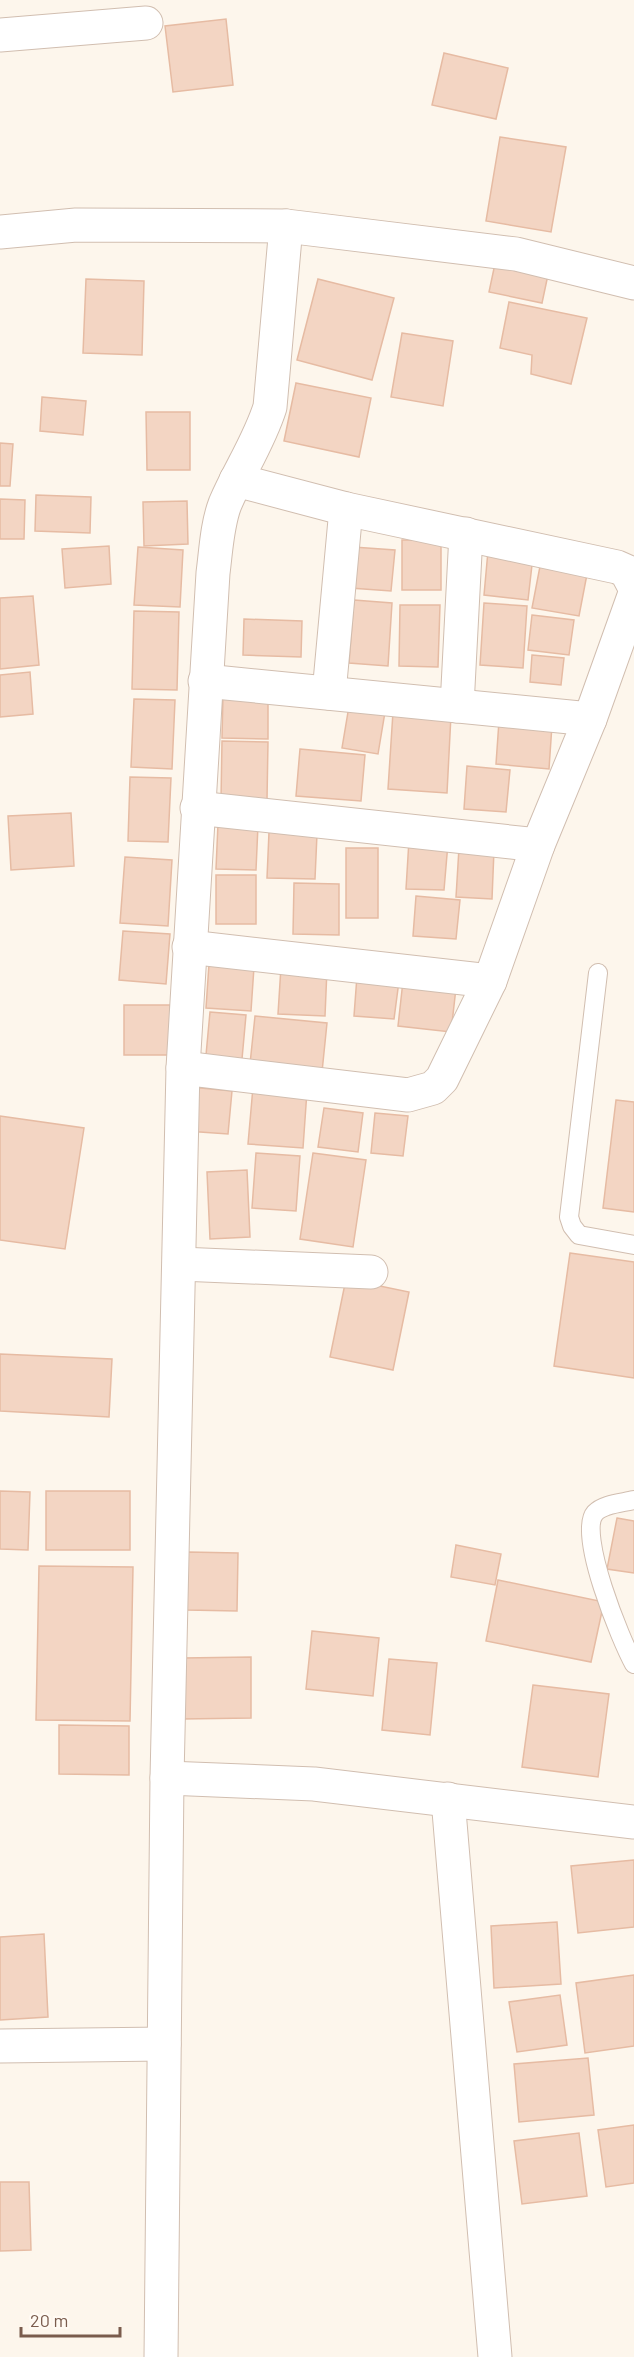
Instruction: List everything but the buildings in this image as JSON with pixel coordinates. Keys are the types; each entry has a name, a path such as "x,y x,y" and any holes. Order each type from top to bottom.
{"street":[{"path":"0,35 146,23"},
{"path":"0,232 76,225 286,226 516,254 634,283"},
{"path":"161,2357 167,1778 183,1068 197,808 213,573 218,535 224,507 261,434 270,407 286,226"},
{"path":"236,480 346,509 617,567 627,571 634,586"},
{"path":"329,693 346,509"},
{"path":"457,706 466,534"},
{"path":"183,1068 408,1095 432,1088 442,1079 490,981 538,845 590,719 634,596"},
{"path":"205,681 590,719"},
{"path":"197,808 538,845"},
{"path":"189,947 490,981"},
{"path":"180,1264 370,1272"},
{"path":"167,1778 314,1784 634,1822"},
{"path":"448,1799 495,2357"},
{"path":"0,2046 164,2044"}],"lane":[{"path":"598,973 569,1217 579,1235 634,1245"},
{"path":"634,1500 607,1506 595,1512 589,1524 590,1538 606,1596 634,1664"}]}
